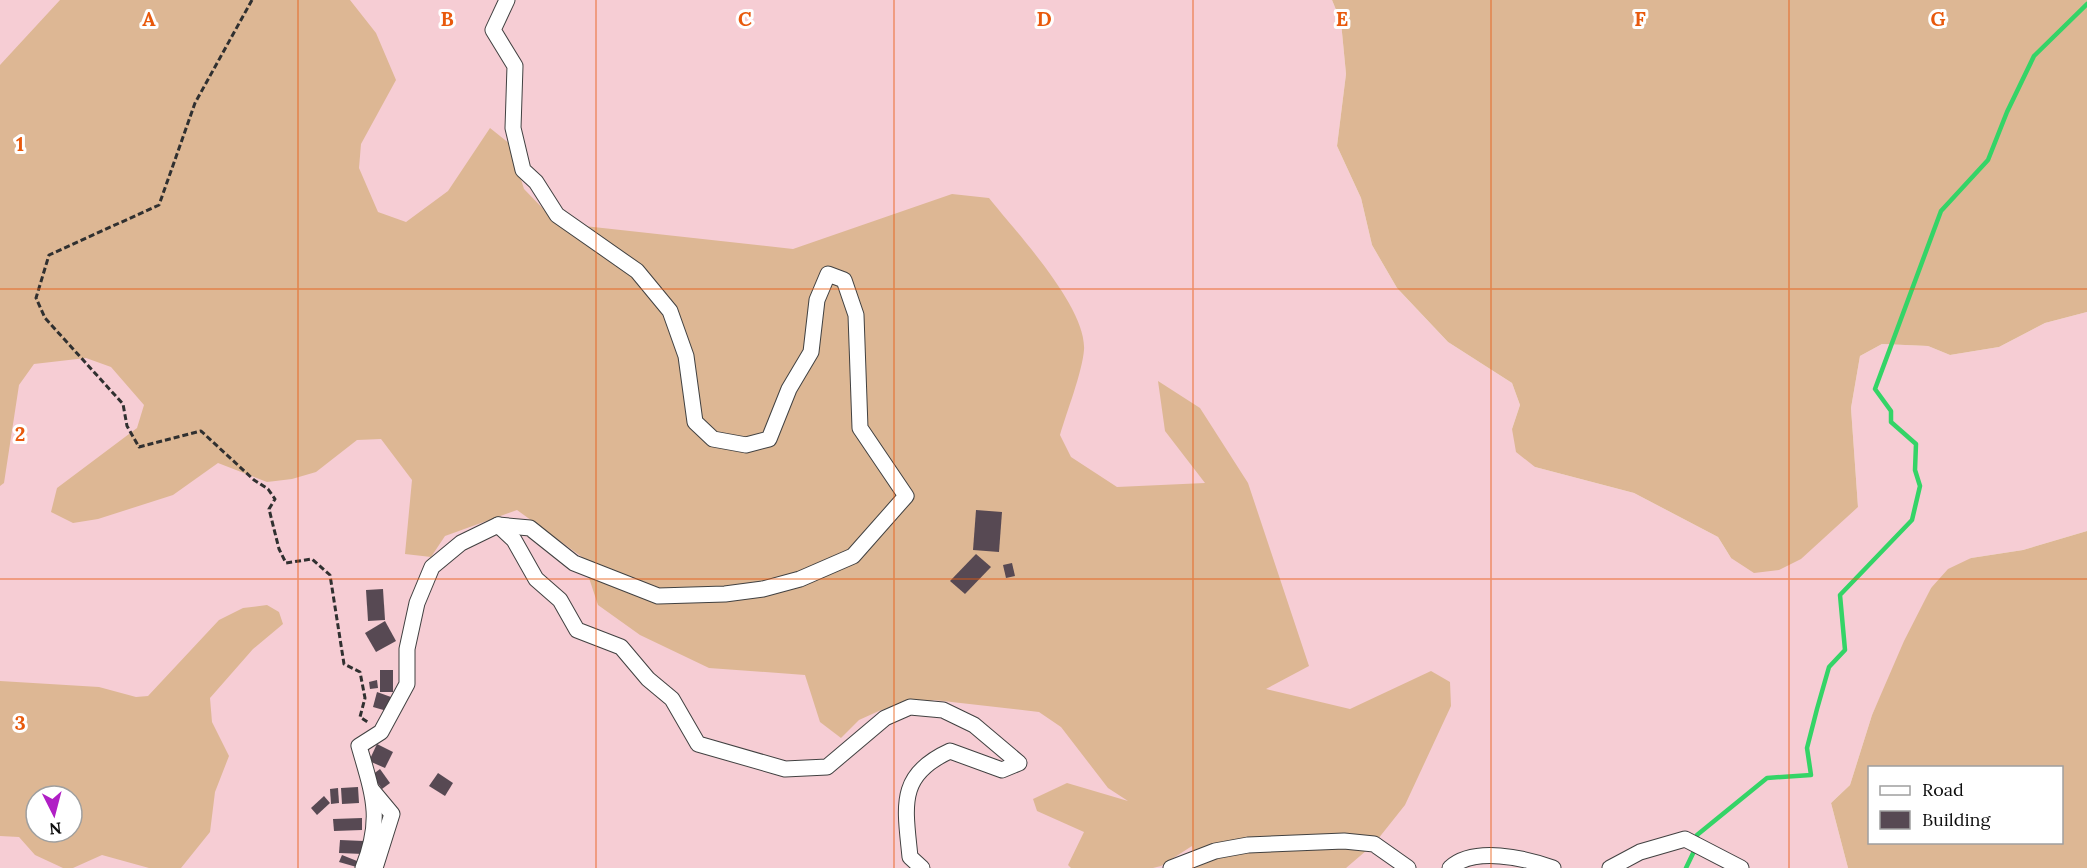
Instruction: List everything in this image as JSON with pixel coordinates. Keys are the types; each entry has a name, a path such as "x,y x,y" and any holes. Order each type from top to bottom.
{"street":[{"path":"363,868 372,846 375,805 359,746 381,732 407,684 407,649 417,603 432,567 461,543 498,525 530,528 574,563 658,597 725,594 763,589 800,579 853,556 906,496 860,428 856,315 844,280 828,274 818,300 811,352 789,389 769,439 746,445 713,439 695,422 686,356 670,311 637,271 557,215 536,182 523,170 513,128 515,66 493,30 507,0"},
{"path":"498,525 514,540 536,579 560,600 577,630 621,647 648,679 672,699 698,744 785,770 827,767 885,718 910,707 943,710 974,725 1019,763 1002,770 950,751 928,761 913,777 906,814 910,857 922,868"},
{"path":"371,789 392,814 375,868"},
{"path":"1610,868 1640,852 1685,839 1741,868"},
{"path":"1172,868 1215,851 1248,845 1344,841 1374,844 1408,868"},
{"path":"1450,868 1469,856 1528,860 1553,868"}],"path":[{"path":"252,0 195,103 159,205 49,255 36,298 45,318 123,404 127,426 139,447 201,431 254,480 268,489 275,499 269,509 279,549 286,563 312,559 330,575 344,664 360,672 365,698 360,717 381,732"}],"shaded area":[{"path":"0,0 1332,0 1341,22 1346,74 1337,146 1361,198 1372,245 1397,288 1448,342 1512,383 1520,405 1512,429 1535,467 1634,493 1718,537 1731,558 1858,507 1851,408 1860,356 1882,344 1928,346 1950,355 1999,347 2045,323 2087,312 2087,531 2023,550 1971,558 1931,588 1872,715 1850,785 1831,803 1848,868 0,868"},
{"path":"60,0 350,0 376,33 396,80 361,144 359,168 378,212 406,222 448,191 490,128 510,144 524,189 557,223 793,249 952,194 989,198 1047,270 1074,313 1082,332 1083,359 1060,435 1071,457 1117,487 1205,483 1165,431 1158,381 1200,408 1248,483 1309,666 1266,689 1350,709 1431,671 1450,682 1451,706 1405,805 1374,844 1346,868 1195,868 1192,846 1161,866 1153,868 1071,868 1068,865 1084,832 1037,811 1033,799 1067,783 1128,801 1108,788 1061,727 1039,712 934,700 910,707 881,710 859,720 841,738 820,722 805,675 709,668 640,635 598,605 582,557 517,510 445,536 431,557 405,554 412,480 381,439 357,440 316,472 292,479 267,482 218,463 173,495 98,519 73,523 51,512 57,488 137,428 144,405 111,367 86,358 34,364 19,385 4,483 0,486 0,65"},
{"path":"1332,0 2087,0 2087,312 2045,323 1999,347 1950,355 1928,346 1882,344 1860,356 1851,408 1858,507 1801,559 1779,570 1754,573 1731,558 1718,537 1634,493 1535,467 1516,452 1512,429 1520,405 1512,383 1448,342 1397,288 1372,245 1361,198 1337,146 1346,74 1341,22"},
{"path":"2087,531 2087,868 1848,868 1831,803 1850,785 1872,715 1904,641 1931,588 1948,569 1971,558 2023,550"},
{"path":"267,605 279,612 283,624 253,649 210,698 212,722 229,756 215,792 210,832 181,868 149,868 102,855 73,868 63,868 35,855 25,844 84,844 84,784 24,784 24,843 19,837 0,836 0,681 99,687 136,697 148,696 219,620 243,608"}],"building":[{"path":"976,510 1002,512 999,552 973,550"},
{"path":"976,554 991,567 965,594 950,581"},
{"path":"1012,563 1015,576 1006,578 1003,565"},
{"path":"383,589 385,620 368,621 366,590"},
{"path":"385,621 396,641 376,652 365,633"},
{"path":"380,670 393,670 393,692 380,692"},
{"path":"377,680 378,688 370,689 369,682"},
{"path":"377,692 391,697 387,711 373,707"},
{"path":"377,744 393,752 385,768 369,761"},
{"path":"380,769 390,783 382,789 372,775"},
{"path":"438,773 453,783 445,796 429,786"},
{"path":"358,787 359,803 342,804 341,788"},
{"path":"338,788 339,803 331,804 330,789"},
{"path":"324,796 330,803 317,815 311,808"},
{"path":"362,818 362,830 334,831 333,819"},
{"path":"340,840 364,841 363,854 339,853"},
{"path":"342,855 362,863 360,868 339,862"}],"waterway":[{"path":"1686,868 1697,845 1697,835 1767,778 1811,775 1807,748 1817,709 1829,667 1845,650 1840,595 1912,520 1920,486 1915,470 1916,444 1891,422 1891,411 1875,389 1941,211 1988,160 2007,112 2034,56 2087,4"}]}
